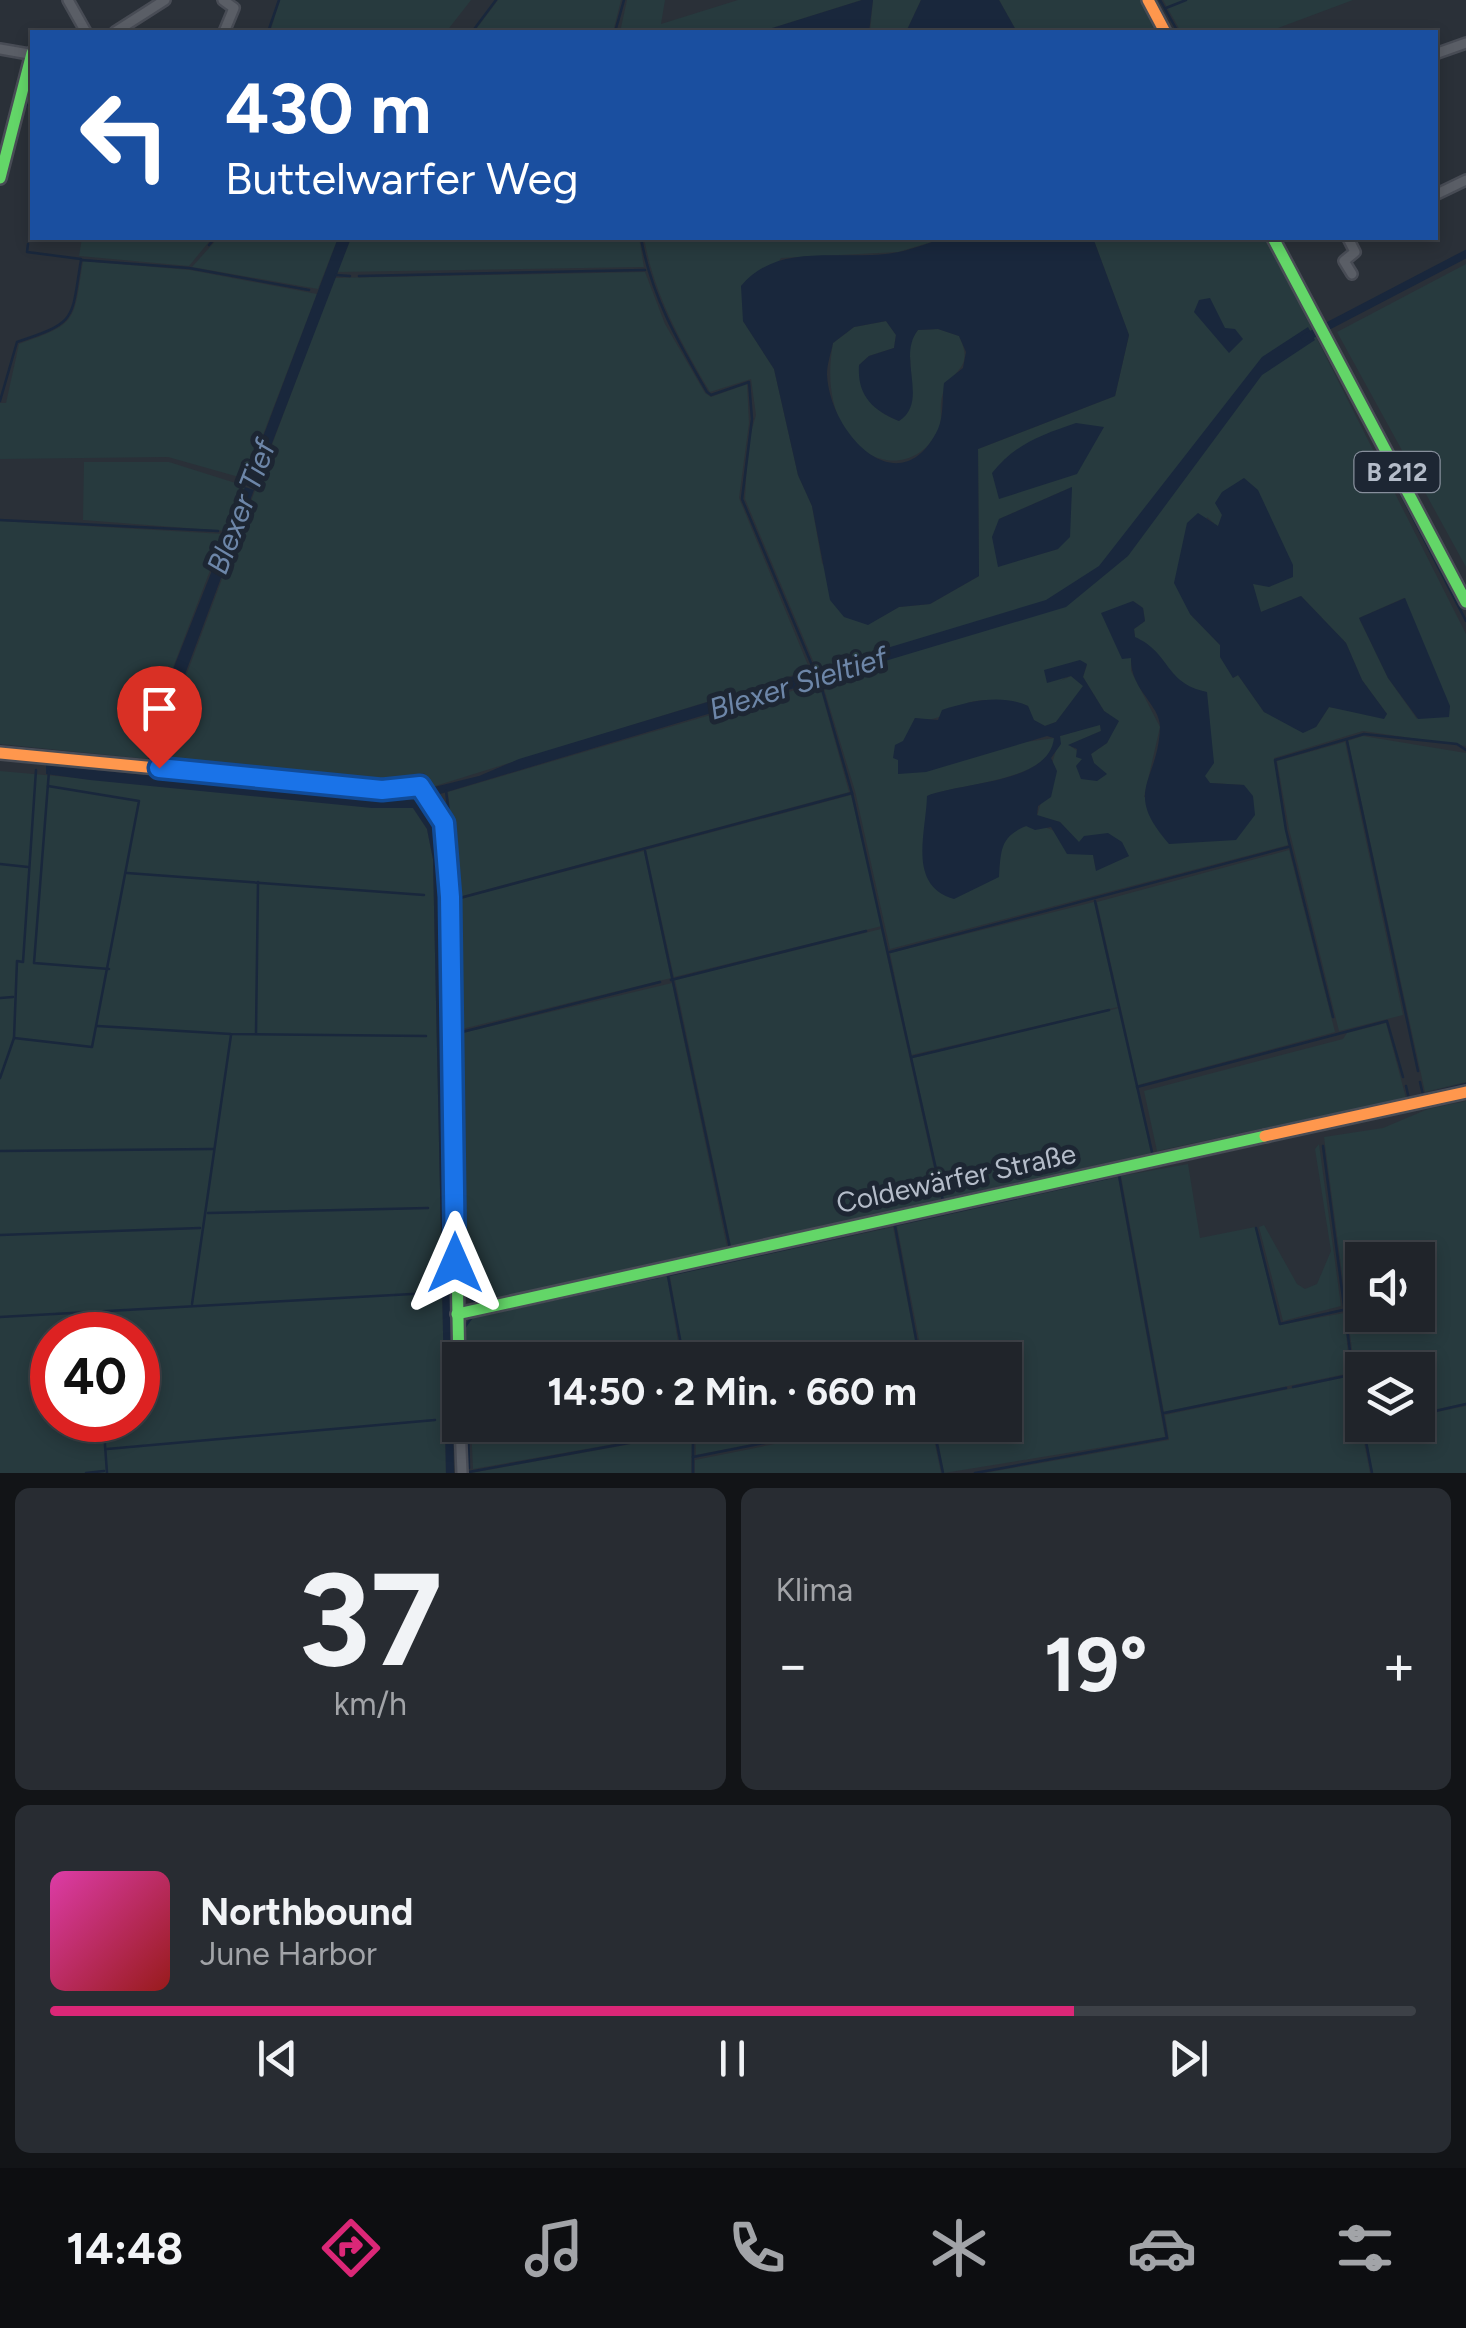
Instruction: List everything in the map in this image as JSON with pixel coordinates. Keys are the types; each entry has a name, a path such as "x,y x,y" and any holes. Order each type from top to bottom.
{"street":[{"path":"68,0 85,30"},
{"path":"117,30 164,0"},
{"path":"223,0 234,8 225,30"},
{"path":"1148,0 1165,30"},
{"path":"1438,53 1466,43"},
{"path":"0,49 30,54 0,178"},
{"path":"1438,194 1466,180"},
{"name":"B 212","path":"1274,240 1466,602"},
{"path":"1352,274 1344,261 1356,252 1353,240"},
{"path":"0,753 382,790 414,785 426,797 444,823 450,897 458,1342"},
{"name":"Coldewärfer Straße","path":"457,1314 1466,1092"},
{"path":"461,1442 462,1473"}],"green space":[{"path":"280,0 471,0 448,30 271,30"},
{"path":"498,0 621,0 614,30 476,30"},
{"path":"627,0 665,0 661,24 738,0 862,0 766,30 620,30"},
{"path":"873,0 921,0 907,30 870,30"},
{"path":"999,0 1144,0 1159,30 1016,30"},
{"path":"1163,0 1353,0 1272,30 1180,30"},
{"path":"82,240 210,240 189,266 79,256"},
{"path":"216,240 337,240 318,289 192,267"},
{"path":"350,240 639,240 644,267 337,272"},
{"path":"644,240 938,240 898,252 781,258 743,321 774,369 798,475 812,506 822,563 868,624 899,607 930,604 979,576 978,449 1115,396 1129,335 1094,240 1267,240 1466,634 1466,746 1363,731 1274,758 1288,845 890,949 855,791 822,682 745,499 748,443 756,415 751,379 710,392 654,279","holes":["1072,487 1058,549 998,566 999,519","1222,515 1261,612 1301,596 1346,643 1362,680 1387,714 1329,707 1316,727 1264,712 1238,675 1233,678 1220,645 1190,614 1207,517 1218,527","1405,598 1417,719 1388,678 1359,618","1133,601 1143,608 1145,621 1134,629 1135,637 1185,687 1204,776 1210,783 1244,785 1144,797 1160,727 1131,671","1087,665 1083,677 1104,711 1118,721 1107,743 1091,754 1094,763 1069,745 1101,731 1100,724 1060,736 1037,816 1060,822 1079,843 1129,856 1096,870 1093,854 1046,828 1022,827 1001,845 926,824 928,796 1021,772 1050,753 1055,738 898,759 915,718 931,719 970,702 999,700 1028,706 1033,720 1045,726 1056,722 1084,686 1071,676 1060,681"]},
{"path":"83,261 190,270 317,294 246,479 168,457 0,459 0,403 6,403 19,344 53,331 70,317"},
{"path":"1466,264 1466,567 1337,332"},
{"path":"645,272 665,324 705,393 711,397 747,384 749,423 739,498 810,670 432,787 424,773 392,779 181,760 158,751 334,278"},
{"path":"886,321 896,335 894,348 869,356 859,365 870,400 899,421 912,386 909,342 918,330 938,329 959,336 965,356 946,387 939,428 930,443 906,459 878,458 864,451 843,427 832,396 833,343 854,327"},
{"path":"84,462 169,462 245,486 225,531 83,520"},
{"path":"0,521 224,534 151,725 148,759 0,744"},
{"path":"819,683 849,792 459,897 448,792"},
{"path":"1363,736 1466,753 1466,1082 1425,1092 1348,741"},
{"path":"1345,742 1403,1015 1339,1031 1289,829 1277,761"},
{"path":"0,771 413,808 427,829 433,859 442,1442 445,1442 446,1473 0,1473"},
{"path":"851,795 882,926 674,977 646,850"},
{"path":"1289,850 1335,1032 1138,1085 1097,902"},
{"path":"644,851 671,978 462,1029 459,899"},
{"path":"1094,902 1118,1007 911,1055 890,953"},
{"path":"881,929 941,1200 731,1246 675,980"},
{"path":"672,983 727,1247 478,1302 467,1294 462,1033"},
{"path":"1119,1008 1151,1153 944,1199 912,1058"},
{"path":"1386,1023 1406,1098 1157,1151 1144,1091 1343,1039 1347,1033"},
{"path":"1466,1101 1466,1403 1435,1409 1435,1352 1352,1352 1350,1332 1435,1332 1435,1242 1345,1242 1345,1296 1324,1137 1383,1128 1428,1109"},
{"path":"1319,1144 1341,1306 1283,1321 1259,1227 1264,1225 1297,1284 1305,1289 1317,1284 1331,1251 1315,1149"},
{"path":"1188,1164 1200,1238 1255,1227 1279,1325 1344,1313 1348,1352 1345,1374 1164,1412 1121,1176"},
{"path":"1118,1177 1165,1437 944,1473 938,1442 1022,1442 1022,1342 920,1342 897,1226"},
{"path":"893,1227 915,1342 681,1342 670,1276"},
{"path":"667,1276 678,1342 466,1342 465,1328 472,1318"},
{"path":"1345,1377 1345,1442 1364,1442 1370,1473 985,1473 1169,1440 1165,1415"},
{"path":"1466,1406 1466,1473 1373,1473 1367,1442 1435,1442 1435,1412"},
{"path":"472,1442 625,1442 473,1469"},
{"path":"642,1442 692,1442 691,1473 471,1473"},
{"path":"696,1442 761,1442 696,1455"},
{"path":"785,1442 935,1442 941,1473 695,1473 695,1460"}],"water":[{"path":"862,0 873,0 869,30 766,30"},
{"path":"921,0 999,0 1016,30 907,30"},
{"path":"337,240 350,240 256,485 246,482"},
{"path":"939,240 1094,240 1129,335 1115,396 978,449 979,576 930,604 899,607 868,625 844,617 830,600 812,506 798,475 774,369 743,321 741,286 757,271 794,257 905,251","holes":["886,321 896,335 894,348 869,356 859,365 859,376 868,400 899,421 912,402 910,353 918,330 938,329 959,336 966,352 963,368 944,383 938,429 922,452 905,462 887,462 869,453 853,438 831,397 827,374 833,343 854,327"]},
{"path":"1210,298 1225,328 1235,329 1243,339 1229,353 1194,312 1199,300"},
{"path":"1308,327 1315,340 1262,375 1128,556 1066,607 430,797 426,789 479,776 519,759 1046,600 1099,566 1262,357"},
{"path":"1076,423 1104,427 1077,474 999,499 992,473 1001,463 1030,442"},
{"path":"1244,478 1258,490 1293,565 1293,577 1269,587 1253,584 1261,612 1301,596 1346,643 1362,680 1387,714 1384,719 1329,707 1316,727 1303,733 1264,712 1238,675 1233,678 1220,657 1220,645 1190,614 1174,583 1187,523 1198,513 1218,526 1222,515 1215,503 1222,492"},
{"name":"Blexer Tief","path":"245,487 254,490 163,733 158,765 148,764 151,725"},
{"path":"1072,487 1070,537 1058,549 998,567 992,537 999,519"},
{"path":"1405,598 1450,706 1449,717 1418,719 1388,678 1359,618"},
{"path":"1133,601 1143,608 1145,621 1134,629 1135,637 1155,651 1183,682 1207,692 1214,763 1205,776 1210,783 1244,785 1253,796 1255,815 1236,840 1169,844 1147,811 1146,786 1158,747 1159,720 1135,679 1131,658 1122,659 1101,613"},
{"path":"1080,660 1087,664 1083,677 1104,711 1119,721 1107,743 1091,754 1094,763 1107,774 1097,781 1081,779 1076,766 1082,759 1076,757 1077,749 1068,745 1101,731 1100,725 1060,736 1061,744 1051,758 1057,771 1051,797 1038,806 1037,815 1060,822 1079,842 1084,836 1108,833 1122,842 1129,856 1096,871 1093,855 1067,854 1051,827 1035,830 1026,826 1007,840 999,877 954,899 939,892 930,882 922,856 927,796 1021,773 1049,753 1054,738 1047,736 926,772 898,774 898,760 893,758 895,745 903,741 915,718 938,720 942,710 975,702 1018,702 1028,706 1034,720 1045,726 1056,722 1083,686 1071,676 1047,683 1044,670"},
{"path":"46,765 144,775 147,770 157,771 159,777 370,797 419,792 439,838 442,856 451,1342 443,1342 433,859 427,829 413,808 372,808 46,774"},
{"path":"445,1442 453,1442 454,1473 446,1473"}],"waterway":[{"path":"269,30 279,0"},
{"path":"474,30 496,0"},
{"path":"616,30 624,0"},
{"path":"1160,0 1177,30"},
{"path":"1166,8 1186,0"},
{"path":"25,105 30,105"},
{"path":"209,245 213,240"},
{"path":"641,240 659,299 707,392 711,395 749,382 752,419 742,499 814,670"},
{"path":"28,244 27,252 81,259"},
{"name":"Blexer Sieltief","path":"1305,338 1466,254"},
{"path":"0,401 17,342 51,329 68,316 81,260 189,268 309,290"},
{"path":"359,276 645,270"},
{"path":"336,275 350,276"},
{"path":"1387,467 1466,621"},
{"name":"Blexer Tief","path":"0,520 218,531"},
{"path":"822,689 852,793 943,1201"},
{"path":"1333,1017 1286,830 1275,760 1364,734 1457,744 1466,750"},
{"path":"1347,741 1418,1071"},
{"path":"0,746 140,760"},
{"path":"168,761 380,780 412,778"},
{"path":"0,1078 14,1038 17,961 23,962 36,770"},
{"path":"49,771 34,963 109,969"},
{"path":"424,776 430,787"},
{"path":"14,1038 92,1047 139,801 48,786"},
{"path":"446,791 449,814"},
{"path":"460,898 852,793"},
{"path":"450,826 458,898 465,1294 476,1304 715,1251"},
{"path":"890,952 1288,847"},
{"path":"645,851 730,1248"},
{"path":"0,864 28,867"},
{"path":"127,873 424,895"},
{"path":"256,1033 258,882"},
{"path":"1095,901 1152,1152"},
{"path":"671,980 866,931"},
{"path":"462,1032 660,982"},
{"path":"0,998 13,997"},
{"path":"912,1057 1109,1010"},
{"path":"1137,1087 1387,1021 1403,1077"},
{"path":"97,1026 231,1034 426,1036"},
{"path":"192,1304 231,1035"},
{"path":"1420,1082 1423,1095 1466,1084"},
{"path":"1406,1086 1409,1099"},
{"path":"1414,1109 1466,1098"},
{"path":"1150,1155 1305,1122"},
{"path":"1286,1138 1304,1133"},
{"path":"1118,1175 1280,1139"},
{"path":"1323,1146 1353,1374 1372,1473"},
{"path":"0,1151 213,1149"},
{"path":"940,1201 1138,1158"},
{"path":"975,1473 1167,1438 1119,1175"},
{"path":"894,1225 1107,1178"},
{"path":"721,1250 929,1204"},
{"path":"208,1213 428,1208"},
{"path":"895,1226 917,1342"},
{"path":"668,1275 884,1227"},
{"path":"0,1235 200,1228"},
{"path":"1256,1228 1280,1324 1343,1310"},
{"path":"668,1276 681,1342"},
{"path":"464,1342 464,1328 472,1317 658,1277"},
{"path":"0,1317 430,1293"},
{"path":"1293,1387 1345,1376"},
{"path":"1164,1413 1286,1388"},
{"path":"1435,1411 1466,1404"},
{"path":"107,1449 435,1420"},
{"path":"105,1442 107,1473"},
{"path":"468,1442 469,1468"},
{"path":"469,1472 634,1442"},
{"path":"693,1442 693,1473"},
{"path":"693,1457 769,1442"},
{"path":"937,1442 943,1473"},
{"path":"86,1473 104,1471"}],"traffic: fast":[{"path":"0,178 30,61"},
{"path":"1274,240 1466,602"},
{"path":"450,904 458,1342"},
{"path":"457,1314 1265,1136"}],"traffic: slow":[{"path":"1148,0 1164,30"},
{"path":"0,753 376,789 414,785 444,823 450,904"},
{"path":"1265,1136 1466,1092"}],"route":[{"path":"159,768 382,790 420,786 444,823 454,1018 455,1263"}]}
